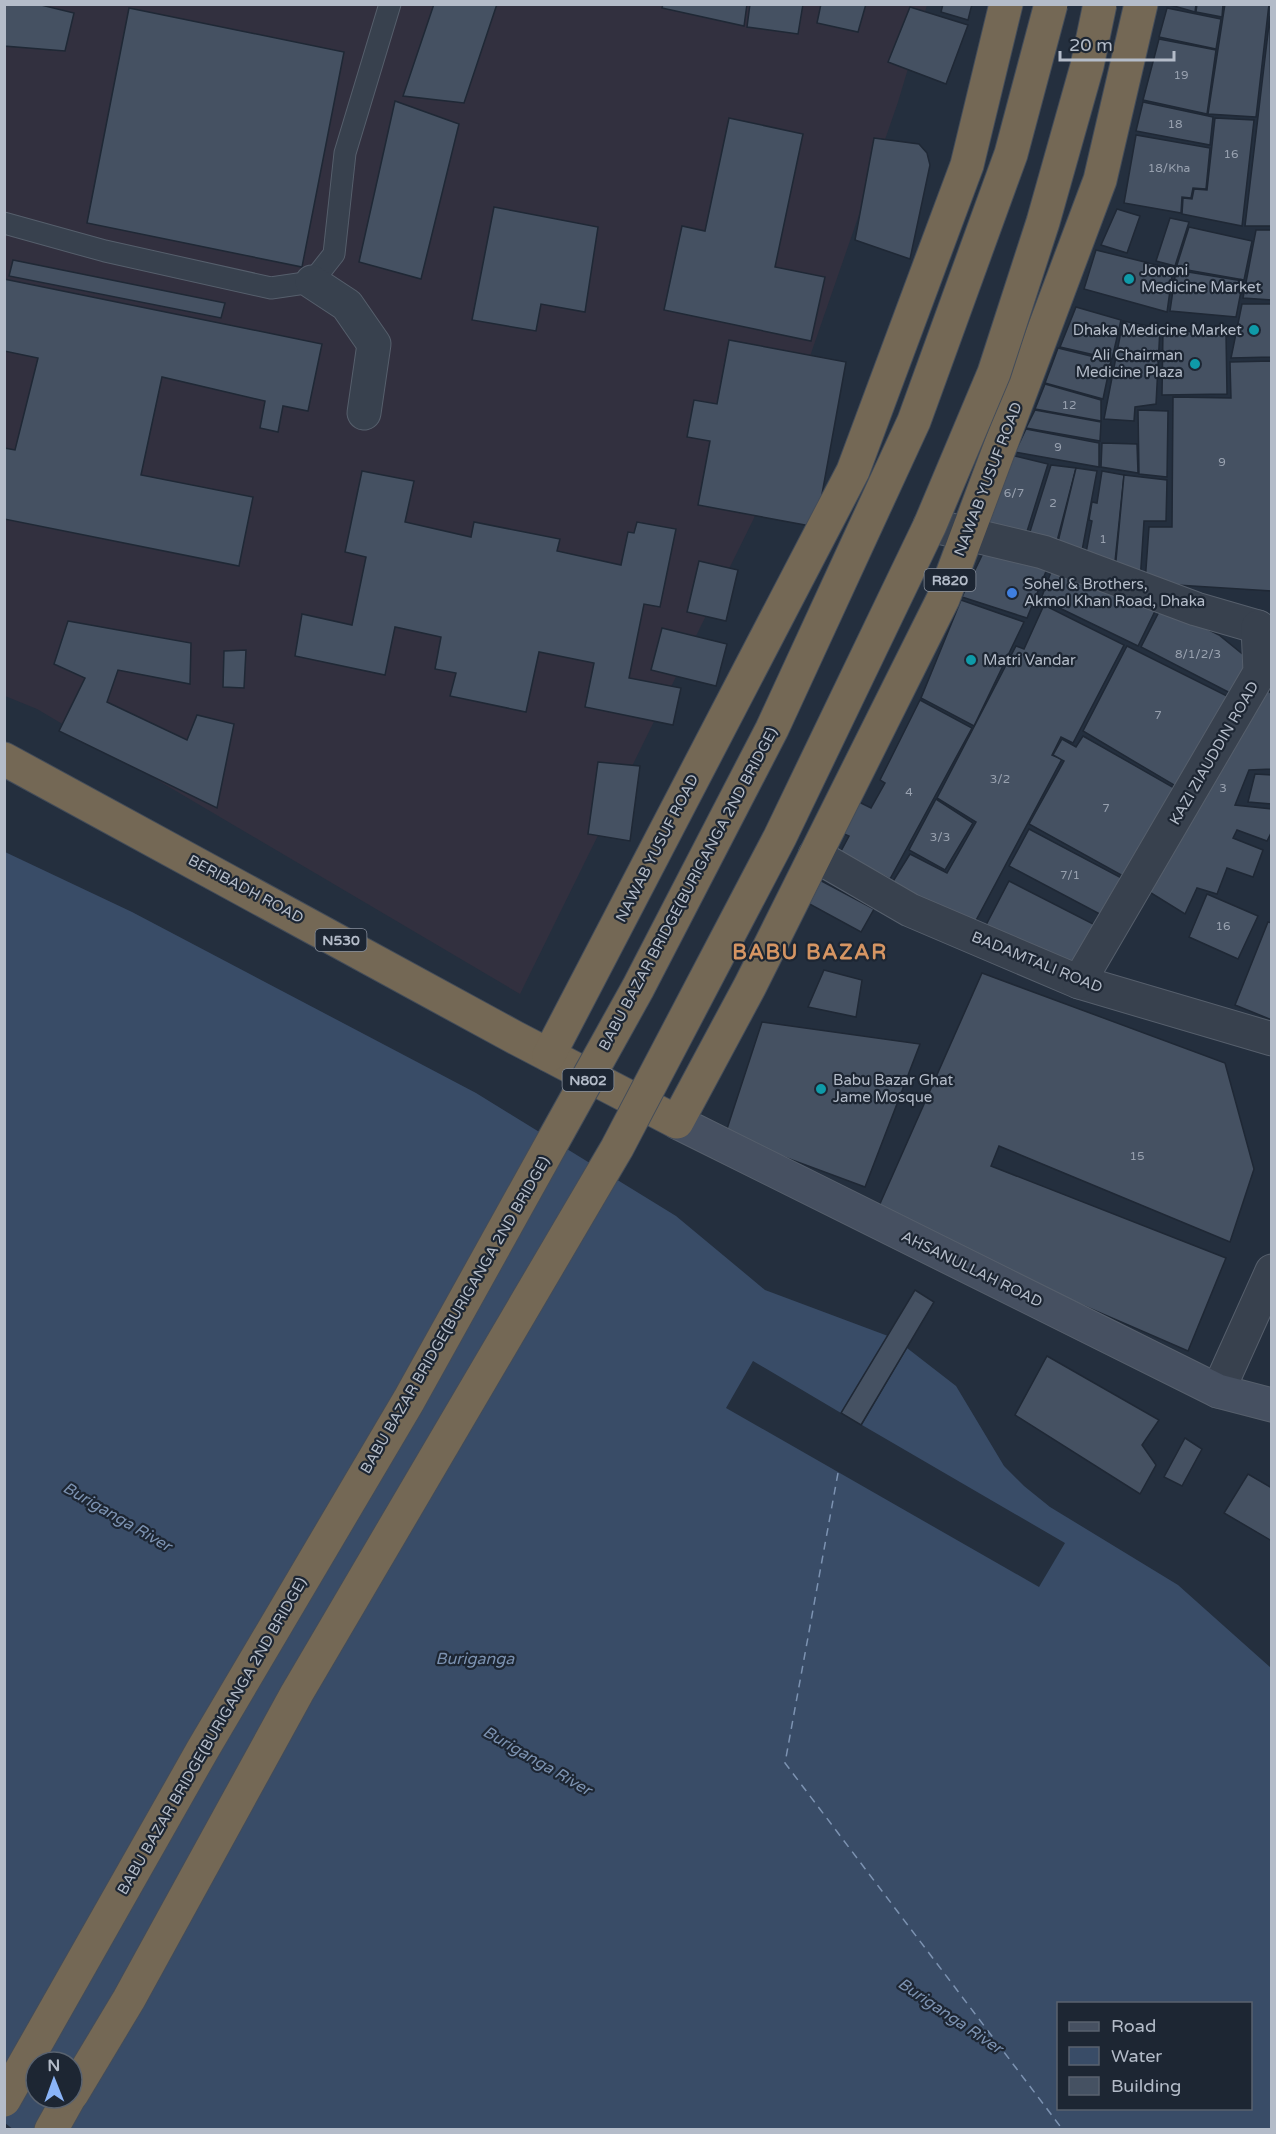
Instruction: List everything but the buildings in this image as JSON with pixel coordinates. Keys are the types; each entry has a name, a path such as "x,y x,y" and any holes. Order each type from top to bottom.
{"highway":[{"name":"NAWAB YUSUF ROAD","path":"549,1055 853,471 967,165 1006,4"},
{"name":"BABU BAZAR BRIDGE(BURIGANGA 2ND BRIDGE)","path":"4,2100 203,1749 438,1349 638,988 772,729 914,421 1011,154 1051,4"},
{"path":"84,2074 129,1998 297,1693 617,1148 780,837 930,525 1001,351 1043,222 1087,66 1100,4"},
{"name":"NAWAB YUSUF ROAD","path":"677,1122 750,986 943,599 1100,180 1141,4"},
{"name":"BERIBADH ROAD","path":"4,759 677,1122"},
{"path":"51,2130 62,2110"}],"street":[{"path":"312,282 347,305 374,344 364,413"},
{"name":"KAZI ZIAUDDIN ROAD","path":"930,525 1043,552 1196,609 1265,624 1260,672 1197,784 1079,982"},
{"name":"BADAMTALI ROAD","path":"815,855 910,910 1079,982 1272,1039"},
{"name":"AHSANULLAH ROAD","path":"677,1122 1218,1391 1272,1406"},
{"path":"1218,1391 1272,1271"}],"lane":[{"path":"4,223 105,251 271,288 312,282 334,254 345,153 390,4"}],"shaded area":[{"path":"4,5 927,5 898,102 754,518 520,994 37,709 5,696"}],"water":[{"name":"Buriganga","path":"5,852 132,912 476,1093 676,1216 765,1290 888,1336 907,1348 956,1386 1004,1466 1024,1486 1050,1507 1178,1585 1271,1668 1271,2129 14,2130 5,2123"}],"pier":[{"path":"889,1333 909,1345 862,1425 1065,1543 1039,1587 726,1408 753,1361 841,1413"}],"ferry route":[{"path":"838,1473 785,1763 1063,2130"}],"place":[{"name":"Jononi Medicine Market","path":"1129,279"},
{"name":"Dhaka Medicine Market","path":"1254,330"},
{"name":"Ali Chairman Medicine Plaza","path":"1195,364"},
{"name":"Sohel & Brothers, Akmol Khan Road, Dhaka","path":"1012,593"},
{"name":"Matri Vandar","path":"971,660"},
{"name":"Babu Bazar Ghat Jame Mosque","path":"821,1089"}],"district":[{"name":"BABU BAZAR","path":"810,952"}],"water label":[{"name":"Buriganga River","path":"117,1517"},
{"name":"Buriganga River","path":"537,1761"},
{"name":"Buriganga River","path":"950,2016"}]}
